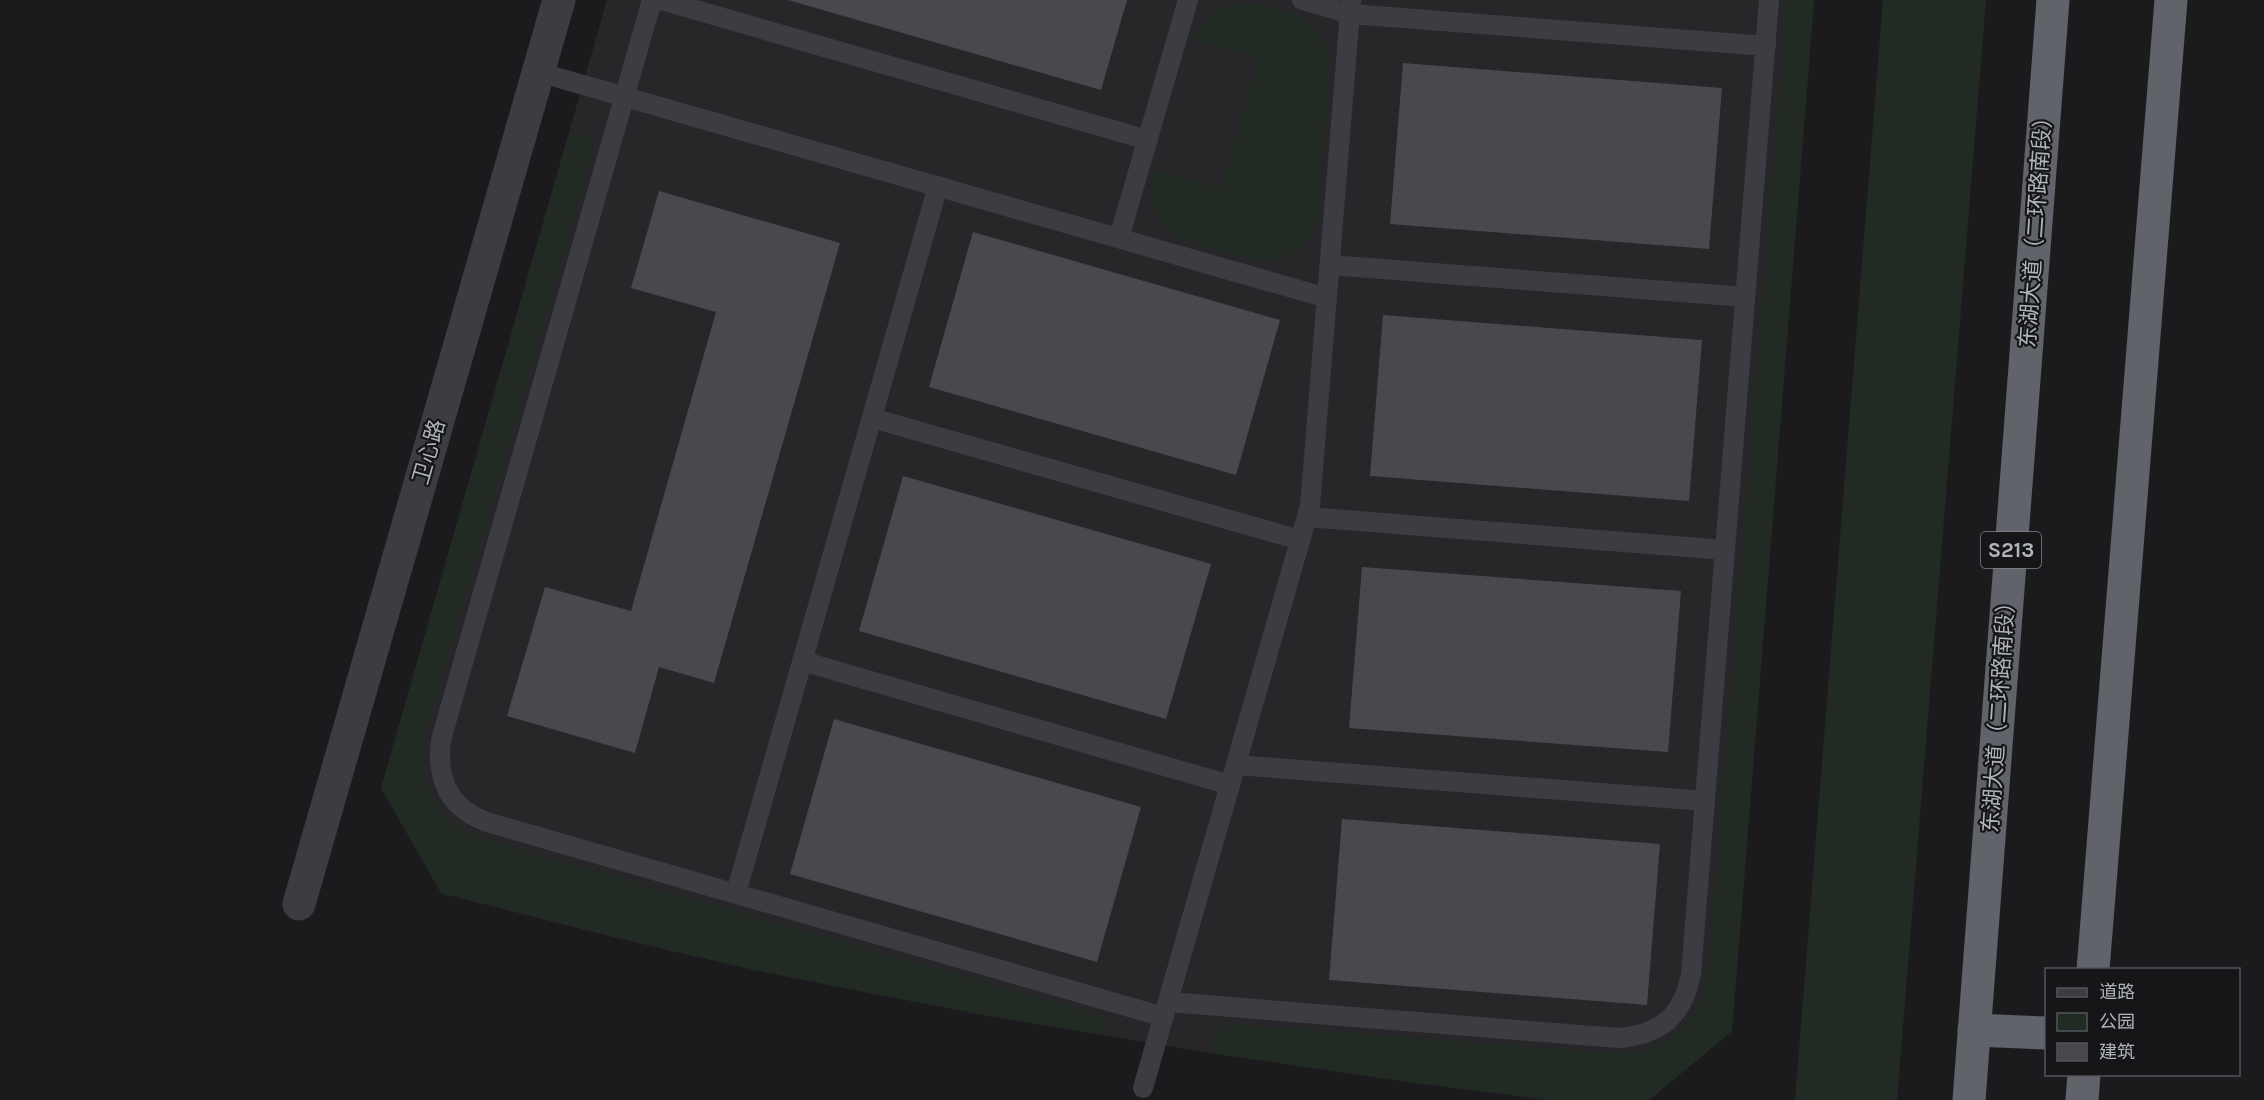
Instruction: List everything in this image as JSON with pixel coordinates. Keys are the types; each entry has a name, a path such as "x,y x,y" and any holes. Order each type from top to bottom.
{"highway":[{"name":"东湖大道（二环路南段）","path":"1969,1100 2054,0"},
{"path":"2093,968 2171,0"},
{"path":"1974,1030 2045,1033"},
{"path":"2082,1100 2084,1076"}],"street":[{"name":"卫心路","path":"299,904 559,0"}],"lane":[{"path":"652,0 441,740 440,770 452,798 474,817 736,893 1166,1009 1618,1038 1652,1031 1667,1022 1679,1009 1688,993 1691,974 1769,0"},
{"path":"661,0 1148,140"},
{"path":"1119,238 1188,0"},
{"path":"1302,0 1351,7 1766,46"},
{"path":"1143,1088 1310,506 1351,7"},
{"path":"538,72 1327,298"},
{"path":"736,893 938,186"},
{"path":"1330,265 1745,297"},
{"path":"872,418 1300,540"},
{"path":"1307,517 1725,550"},
{"path":"802,661 1230,785"},
{"path":"1236,765 1705,801"}],"shaded area":[{"path":"607,0 1814,0 1732,1031 1649,1100 1549,1100 1209,1053 988,1016 755,970 441,893 381,788"}],"green space":[{"path":"1787,0 1814,0 1732,1031 1649,1100 1549,1100 1217,1054 1211,1043 1213,1034 1219,1028 1230,1024 1627,1054 1658,1045 1670,1038 1681,1030 1698,1007 1708,976"},
{"path":"1883,0 1986,0 1897,1100 1795,1100"},
{"path":"1237,2 1265,7 1304,21 1317,32 1322,40 1329,61 1318,214 1309,237 1296,251 1280,258 1262,259 1242,256 1182,239 1172,233 1159,219 1153,202 1155,171 1221,189 1258,59 1193,40 1201,26 1211,16 1222,8"},
{"path":"581,132 592,140 593,147 426,730 423,766 431,796 450,820 480,838 1099,1015 1108,1026 1104,1035 755,970 637,943 441,893 381,788 568,136"}],"building":[{"path":"788,0 1127,0 1101,90"},
{"path":"1403,63 1722,88 1709,249 1390,224"},
{"path":"659,191 840,243 714,683 659,667 635,753 507,716 545,587 631,611 716,312 631,288"},
{"path":"973,232 1280,320 1236,475 929,387"},
{"path":"1383,315 1702,340 1689,501 1370,476"},
{"path":"903,476 1211,564 1166,719 859,631"},
{"path":"1362,567 1681,591 1668,752 1349,728"},
{"path":"834,719 1141,807 1097,962 790,874"},
{"path":"1342,819 1660,844 1647,1005 1329,980"}]}
